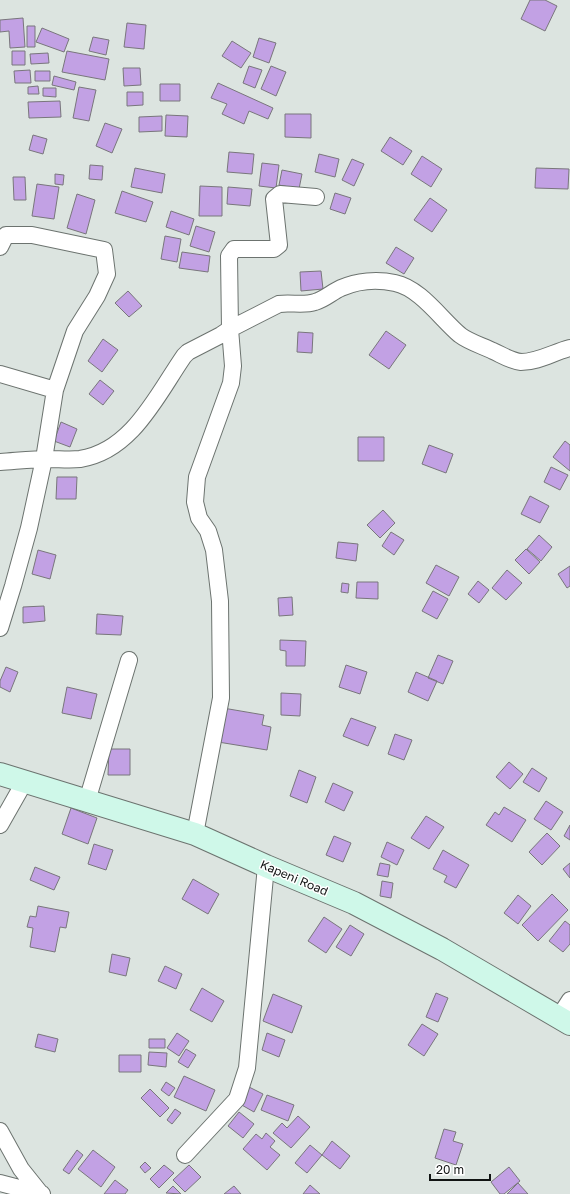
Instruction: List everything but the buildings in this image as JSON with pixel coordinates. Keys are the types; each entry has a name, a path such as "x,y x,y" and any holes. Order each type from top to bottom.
{"main road":[{"name":"Kapeni Road","path":"0,774 195,834 354,903 566,1014"}],"street":[{"path":"195,834 221,698 220,601 214,550 208,532 199,518 195,502 197,477 231,383 233,366 230,329 229,256 234,249 274,249 279,245 274,199 280,194 316,197"},
{"path":"0,247 6,235 32,235 104,250 107,274 97,296 75,331 55,390 44,459 27,535 0,628"},
{"path":"0,462 44,459 79,459 94,455 114,444 129,432 145,415 188,352 279,304 286,302 302,304 314,303 326,298 340,288 355,283 380,281 396,283 411,289 461,336 512,360 521,362 532,361 570,348"},
{"path":"0,374 55,390"},
{"path":"87,801 129,660"},
{"path":"0,825 25,781"},
{"path":"185,1155 237,1099 247,1068 266,866"},
{"path":"0,1131 21,1169 42,1194"},
{"path":"0,1183 42,1194"}]}
